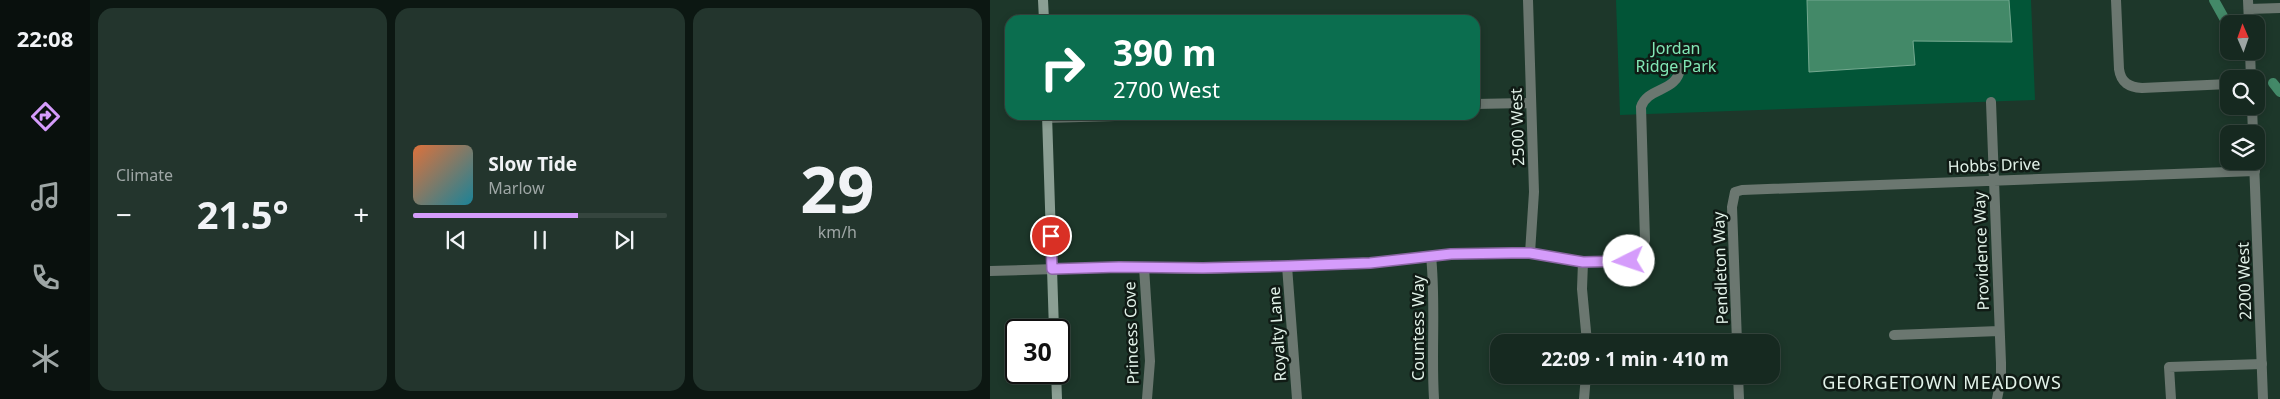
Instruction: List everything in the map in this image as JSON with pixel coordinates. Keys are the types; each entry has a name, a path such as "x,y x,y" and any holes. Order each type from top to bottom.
{"main road":[{"path":"1043,0 1044,15"},
{"path":"1047,120 1054,319"},
{"path":"1056,384 1056,399"}],"street":[{"name":"2500 West","path":"1528,0 1534,192 1530,253"},
{"path":"2116,0 2120,70 2124,82 2128,86 2142,88 2220,84"},
{"path":"2248,5 2280,8"},
{"path":"990,271 1288,266 1370,263 1431,256 1530,253 1583,262 1629,261 1637,256 1643,247 1645,233 1640,107 1647,96 1675,82 1680,68"},
{"name":"Providence Way","path":"1991,102 2001,379 1997,399"},
{"path":"1480,104 1531,103"},
{"name":"Hobbs Drive","path":"1735,192 1749,188 1994,180 2220,168"},
{"name":"2200 West","path":"2254,170 2263,399"},
{"name":"Pendleton Way","path":"1735,192 1732,207 1737,334"},
{"name":"Countess Way","path":"1431,256 1434,288 1432,357 1434,399"},
{"path":"1583,262 1582,289 1586,334"},
{"name":"Royalty Lane","path":"1288,266 1297,399"},
{"name":"Princess Cove","path":"1144,267 1150,373 1147,399"},
{"path":"1894,334 1999,331"},
{"path":"2170,399 2169,367 2262,364"},
{"path":"1584,399 1585,384"},
{"path":"1738,384 1739,399"}],"green space":[{"name":"Jordan Ridge Park","path":"1616,0 2031,0 2035,100 1620,115"}],"shaded area":[{"path":"1807,0 2009,0 2012,42 1913,41 1915,65 1809,72"}],"waterway":[{"path":"2214,0 2222,15"},
{"path":"2273,83 2280,92"}],"district":[{"name":"GEORGETOWN MEADOWS","path":"1942,382"}],"route":[{"path":"1051,236 1052,269 1288,266 1370,263 1451,254 1512,253 1530,253 1583,262 1629,261"}]}
